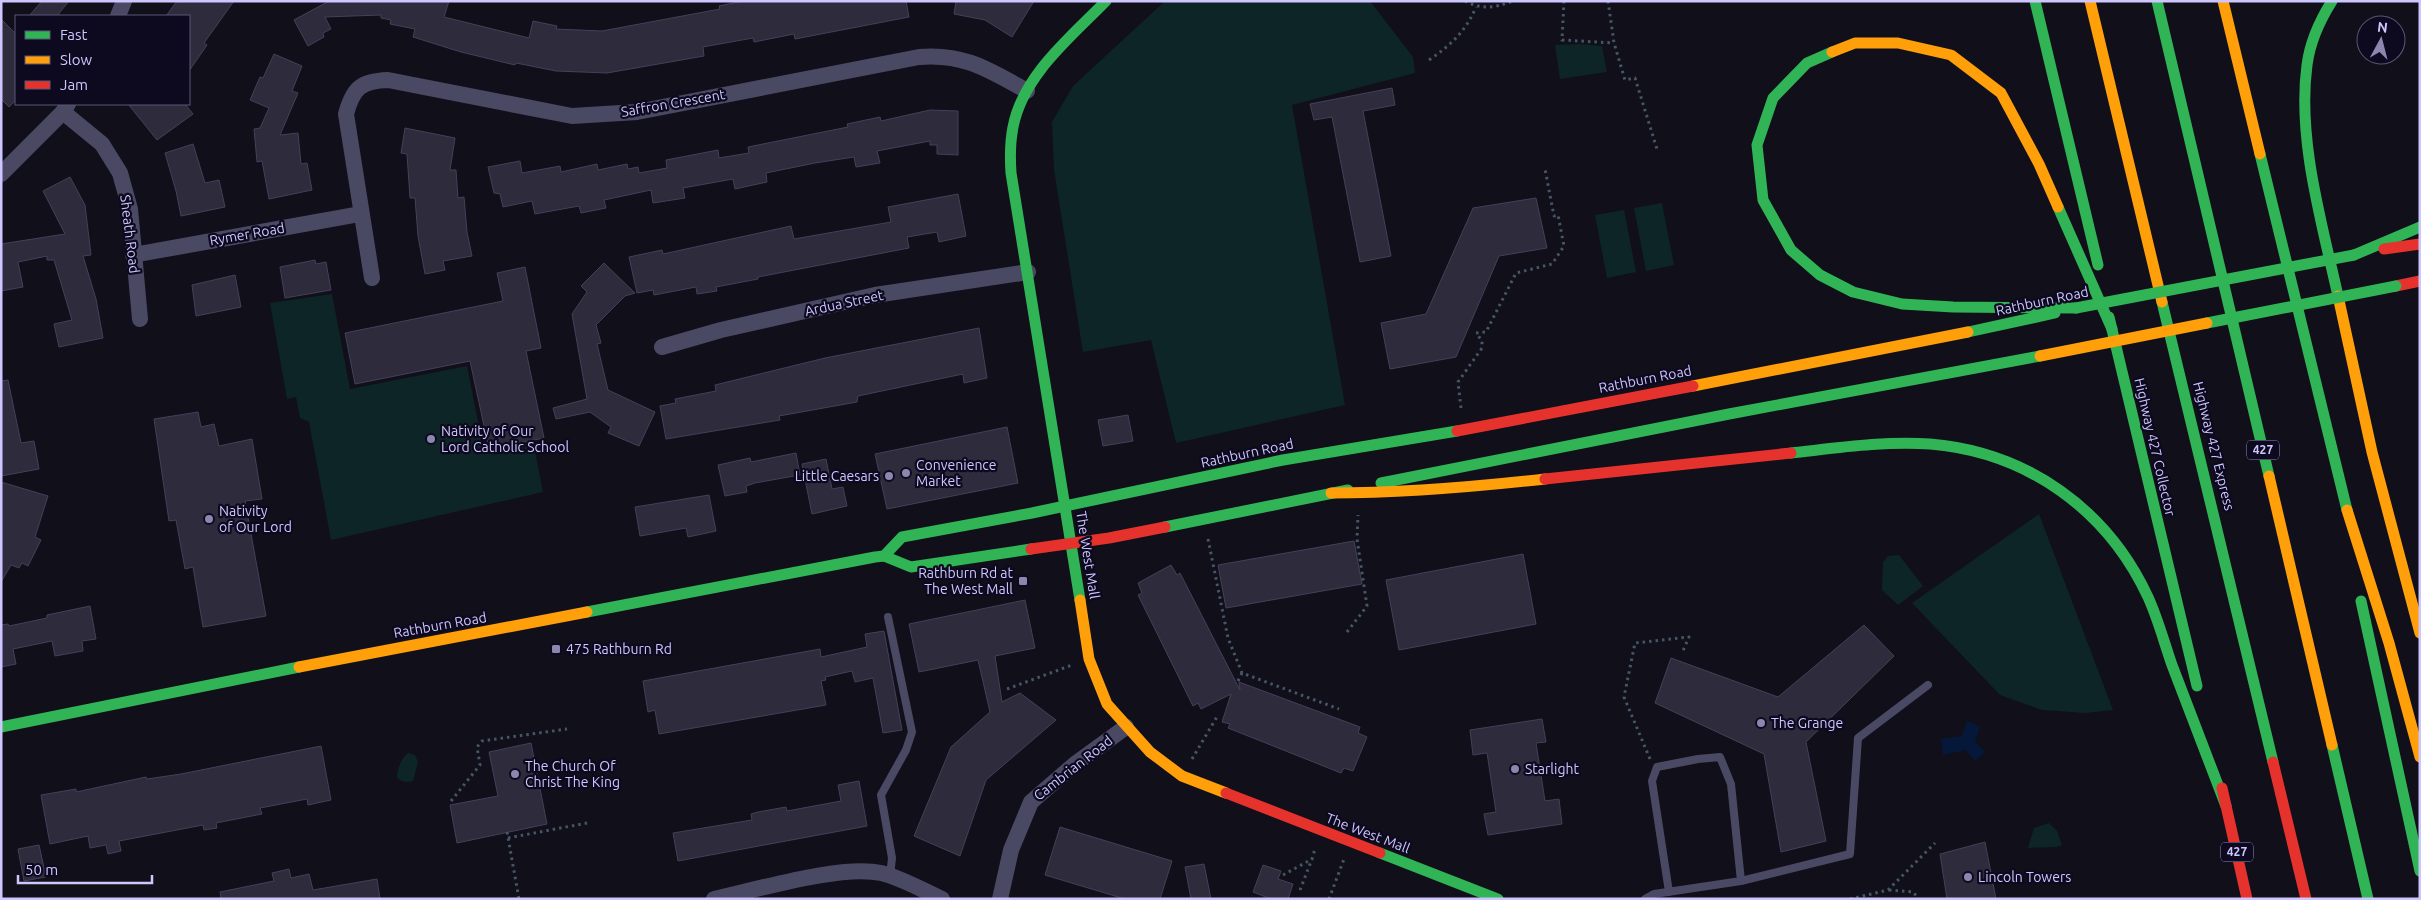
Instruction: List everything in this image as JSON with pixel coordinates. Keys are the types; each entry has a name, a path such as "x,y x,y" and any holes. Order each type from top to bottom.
{"main road":[{"name":"The West Mall","path":"1106,1 1056,54 1027,91 1016,112 1010,152 1011,173 1089,659 1107,704 1150,752 1182,776 1498,899"},
{"name":"Highway 427 Collector","path":"2035,1 2247,899"},
{"name":"Highway 427 Express","path":"2090,1 2306,899"},
{"name":"427","path":"2156,1 2368,899"},
{"path":"2223,1 2342,495 2369,648 2420,871"},
{"path":"2332,1 2320,20 2307,64 2306,124 2317,198 2370,443 2420,634"},
{"path":"2076,308 2029,306 1953,307 1895,303 1853,292 1820,275 1791,250 1763,200 1758,145 1773,98 1807,63 1855,43 1898,43 1951,55 2001,93 2039,164 2112,329"},
{"path":"2386,245 2420,227"},
{"path":"2386,245 2420,244"},
{"name":"Rathburn Road","path":"1,727 233,679 884,556 902,537 1065,506 1282,460 1475,427 1910,344 2076,308 2354,255 2386,245"},
{"path":"884,556 911,567 1071,544 1729,414 2040,356 2420,281"},
{"path":"1331,493 1380,494 1466,488 1883,443 1935,445 1970,451 2025,468 2067,492 2103,525 2125,554 2145,591 2226,806"},
{"path":"2342,495 2390,643 2420,757"}],"street":[{"path":"118,15 124,1"},
{"name":"Saffron Crescent","path":"372,278 360,214 346,114 350,98 359,87 370,81 388,80 572,116 637,112 919,57 935,56 966,60 1027,91"},
{"path":"1,174 65,108"},
{"name":"Sheath Road","path":"65,108 102,144 120,173 130,210 140,319"},
{"name":"Rymer Road","path":"133,255 360,214"},
{"name":"Ardua Street","path":"662,347 721,330 875,295 1028,272"},
{"name":"Cambrian Road","path":"1000,899 1011,850 1031,802 1075,764 1126,727"},
{"path":"714,899 839,872 861,871 890,876 942,899"}],"lane":[{"path":"888,617 912,732 906,750 881,795 892,858 890,876"},
{"path":"1644,899 1669,892 1741,881 1850,854 1858,738 1928,685"},
{"path":"1669,892 1652,781 1657,767 1698,758 1720,757 1731,784 1741,881"}],"path":[{"path":"1465,1 1476,7 1496,8 1513,1"},
{"path":"1564,1 1562,40 1614,43"},
{"path":"1608,1 1614,43 1625,80 1635,78 1657,149"},
{"path":"1429,60 1460,35 1470,21 1476,7"},
{"path":"1462,408 1458,382 1482,348 1482,341 1476,333 1486,332 1516,273 1552,264 1564,246 1558,215 1554,216 1545,169"},
{"path":"1347,632 1367,606 1357,539 1358,515"},
{"path":"1208,539 1228,638 1242,673 1339,709"},
{"path":"1657,767 1650,760 1624,696 1635,643 1689,636 1682,653"},
{"path":"1007,689 1089,659"},
{"path":"1238,681 1242,673"},
{"path":"1182,776 1218,715"},
{"path":"451,801 480,765 477,747 482,741 567,729"},
{"path":"508,838 587,823"},
{"path":"1300,890 1321,831"},
{"path":"507,832 519,899"},
{"path":"1329,899 1350,842"},
{"path":"1888,890 1935,843"},
{"path":"1283,876 1312,859"},
{"path":"1850,899 1888,890 1913,892 1919,899"}],"green space":[{"path":"1165,1 1370,1 1413,57 1415,73 1292,105 1345,405 1176,443 1151,340 1083,352 1054,170 1052,122 1073,86"},
{"path":"1580,44 1602,46 1607,72 1560,79 1555,45"},
{"path":"1662,203 1674,265 1646,271 1634,208"},
{"path":"1624,210 1636,272 1607,278 1595,215"},
{"path":"332,294 350,389 467,366 484,452 533,441 543,492 331,540 309,422 300,418 296,397 287,399 270,303"},
{"path":"2039,514 2113,710 2085,713 2042,710 2000,695 1912,603"},
{"path":"1899,555 1923,586 1898,605 1882,590 1883,562 1888,556"},
{"path":"408,753 415,755 418,762 413,781 406,782 397,778 397,775 401,761"},
{"path":"2049,823 2057,831 2062,845 2028,848 2034,828"}],"water":[{"path":"1967,721 1980,726 1975,741 1985,752 1975,761 1965,750 1943,755 1941,739 1962,736"}],"building":[{"path":"42,1 69,1 58,15 30,15"},
{"path":"177,1 234,1 204,43 207,45 190,70 190,15 167,15"},
{"path":"329,1 449,1 444,17 529,38 533,21 557,26 556,29 602,31 720,9 719,6 743,1 906,1 909,17 795,39 794,34 754,42 753,38 703,47 704,56 607,73 556,71 516,63 515,65 461,52 413,37 415,29 390,24 391,20 381,18 381,15 325,17 331,29 323,33 324,37 308,46 294,20"},
{"path":"956,1 1034,1 1012,37 985,20 954,14"},
{"path":"1,19 15,33 15,101 9,107 1,99"},
{"path":"274,54 302,66 292,91 298,93 280,135 298,133 301,164 307,163 312,190 269,199 262,161 257,162 254,129 260,128 269,108 250,100 260,77 263,78"},
{"path":"1392,88 1395,105 1363,111 1391,256 1360,262 1332,117 1314,120 1310,104"},
{"path":"129,105 186,105 193,114 157,140"},
{"path":"930,110 958,111 958,155 937,154 937,145 930,145 930,141 877,151 880,163 856,167 854,157 815,163 766,173 767,182 735,189 733,179 683,188 685,198 653,203 651,190 604,200 606,208 581,213 579,206 535,214 532,201 503,207 500,194 494,193 488,167 520,161 522,173 560,166 561,172 597,164 598,170 627,164 628,169 638,167 639,173 667,168 666,160 718,150 719,158 749,153 748,147 848,127 847,124 880,117 881,121"},
{"path":"405,128 455,138 450,170 456,170 458,198 464,197 467,232 472,256 443,261 445,270 425,274 418,236 415,198 410,198 407,154 401,153"},
{"path":"193,144 205,183 219,180 225,207 181,216 165,153"},
{"path":"70,177 85,205 91,255 83,256 96,299 103,338 59,347 54,324 72,320 54,260 47,260 47,256 18,262 23,287 1,291 1,244 65,234 43,191"},
{"path":"958,194 966,236 939,242 937,232 907,237 909,248 758,277 758,279 716,287 717,291 697,294 696,287 654,295 653,290 637,293 629,257 662,250 663,254 791,226 794,239 891,222 888,207"},
{"path":"1536,198 1547,248 1499,256 1456,357 1390,369 1381,323 1426,314 1473,208"},
{"path":"315,260 316,264 326,262 331,290 285,298 280,267"},
{"path":"604,263 635,293 625,296 596,325 601,343 597,344 608,390 655,412 639,446 608,433 611,427 590,412 556,419 553,408 587,399 572,314 587,292 581,286"},
{"path":"525,267 541,348 526,351 544,438 489,449 470,361 355,384 345,333 503,301 497,273"},
{"path":"235,275 241,307 196,316 192,285"},
{"path":"979,328 987,378 964,383 963,374 858,396 857,402 779,416 780,420 666,439 660,406 676,403 675,399 716,391 715,385 825,358"},
{"path":"8,380 21,443 34,441 39,469 1,476 1,381"},
{"name":"Nativity of Our Lord","path":"198,412 201,427 214,424 219,446 252,439 262,499 245,501 266,616 203,627 193,567 185,569 176,520 169,521 154,419"},
{"path":"1128,415 1133,441 1103,446 1098,420"},
{"path":"1007,427 1018,483 887,509 875,454"},
{"path":"796,453 800,475 755,483 746,486 747,492 725,496 718,465 750,458 751,462"},
{"path":"826,459 832,489 843,487 847,506 812,514 802,464"},
{"path":"1,482 48,496 35,537 41,540 28,566 22,563 19,568 11,565 1,582"},
{"path":"709,495 716,531 688,537 686,528 640,536 635,507"},
{"path":"1354,541 1362,584 1226,608 1218,565"},
{"path":"1523,554 1536,624 1399,650 1386,580"},
{"path":"1171,565 1177,575 1180,573 1240,690 1239,682 1360,727 1358,733 1367,737 1353,771 1344,768 1341,773 1228,728 1230,724 1222,722 1231,694 1201,709 1198,703 1193,706 1138,595 1142,593 1138,583"},
{"path":"1025,600 1035,648 995,656 1002,702 1020,693 1056,720 986,780 960,856 914,836 951,747 990,712 978,660 919,672 909,624"},
{"path":"90,606 96,639 82,641 83,651 55,656 52,641 13,649 16,664 1,667 1,625 8,624 9,626 47,618 47,615"},
{"name":"The Grange","path":"1864,625 1894,656 1806,742 1826,841 1781,852 1764,754 1655,703 1671,658 1778,697"},
{"path":"884,631 902,730 883,733 873,678 855,682 852,671 825,677 826,680 821,681 826,705 659,734 655,710 648,712 643,681 820,649 821,657 867,647 865,634"},
{"name":"Starlight","path":"1542,719 1546,742 1536,743 1545,801 1559,799 1562,824 1488,835 1484,814 1496,812 1487,753 1473,755 1470,730"},
{"name":"The Church Of Christ The King","path":"531,743 547,824 457,843 450,805 498,796 489,752"},
{"path":"321,746 331,800 308,805 307,799 260,808 262,814 216,823 217,828 204,830 203,825 119,841 121,851 108,854 106,845 90,848 88,836 50,844 41,795 76,789 76,792 146,777 147,779 181,774"},
{"path":"859,781 867,826 678,861 673,833 752,820 751,814 758,812 786,807 787,811 841,801 838,785"},
{"path":"1060,827 1172,861 1160,899 1125,899 1045,875"},
{"name":"Lincoln Towers","path":"1985,842 1996,899 1947,899 1940,854"},
{"path":"39,845 46,877 24,881 18,849"},
{"path":"1204,864 1211,899 1191,899 1185,867"},
{"path":"1263,865 1281,871 1278,879 1293,884 1288,899 1271,899 1253,892"},
{"path":"289,869 291,878 309,874 313,890 377,879 380,899 221,899 220,892 274,881 272,873"}],"traffic: fast":[{"path":"1080,600 1011,173 1010,150 1018,108 1027,90 1050,58 1106,1"},
{"path":"2035,1 2098,265"},
{"path":"2157,1 2269,476"},
{"path":"2332,1 2316,32 2308,56 2305,122 2313,181 2338,296"},
{"path":"1832,52 1807,63 1773,98 1757,145 1763,200 1791,250 1820,275 1853,292 1902,304 1953,307 2076,308"},
{"path":"2260,154 2347,510"},
{"path":"2058,207 2112,329"},
{"path":"2354,255 2420,227"},
{"path":"2076,308 2354,255"},
{"path":"2207,323 2396,286"},
{"path":"2162,302 2273,762"},
{"path":"1968,332 2055,313"},
{"path":"2109,317 2197,686"},
{"path":"1381,483 1729,414 2040,356"},
{"path":"884,556 902,537 1032,513 1283,460 1457,431"},
{"path":"1791,453 1895,443 1930,444 1966,449 1999,459 2031,473 2060,491 2087,512 2110,537 2131,565 2148,597 2226,806"},
{"path":"1165,527 1348,490"},
{"path":"587,612 875,557 884,556 911,567 1031,549"},
{"path":"2361,601 2420,871"},
{"path":"1,727 299,667"},
{"path":"2332,745 2368,899"},
{"path":"1380,853 1498,899"}],"traffic: slow":[{"path":"2090,1 2162,302"},
{"path":"2223,1 2260,154"},
{"path":"1832,52 1855,43 1898,43 1951,55 2001,93 2039,164 2058,207"},
{"path":"2338,296 2372,452 2420,633"},
{"path":"2040,356 2207,323"},
{"path":"1693,386 1968,332"},
{"path":"2269,476 2332,745"},
{"path":"1331,493 1438,489 1545,479"},
{"path":"2347,510 2389,643 2420,757"},
{"path":"1080,600 1089,659 1107,704 1150,752 1182,776 1226,793"},
{"path":"299,667 587,612"}],"traffic: jam":[{"path":"2384,249 2420,244"},
{"path":"2396,286 2420,281"},
{"path":"1457,431 1693,386"},
{"path":"1545,479 1791,453"},
{"path":"1031,549 1109,538 1165,527"},
{"path":"2273,762 2306,899"},
{"path":"2222,788 2247,899"},
{"path":"1226,793 1380,853"}],"place":[{"name":"Nativity of Our Lord Catholic School","path":"431,439"},
{"name":"Convenience Market","path":"906,473"},
{"name":"Little Caesars","path":"889,476"},
{"name":"Nativity of Our Lord","path":"209,519"},
{"name":"Rathburn Rd at The West Mall","path":"1023,581"},
{"name":"475 Rathburn Rd","path":"556,649"},
{"name":"The Grange","path":"1761,723"},
{"name":"Starlight","path":"1515,769"},
{"name":"The Church Of Christ The King","path":"515,774"},
{"name":"Lincoln Towers","path":"1968,877"}]}
